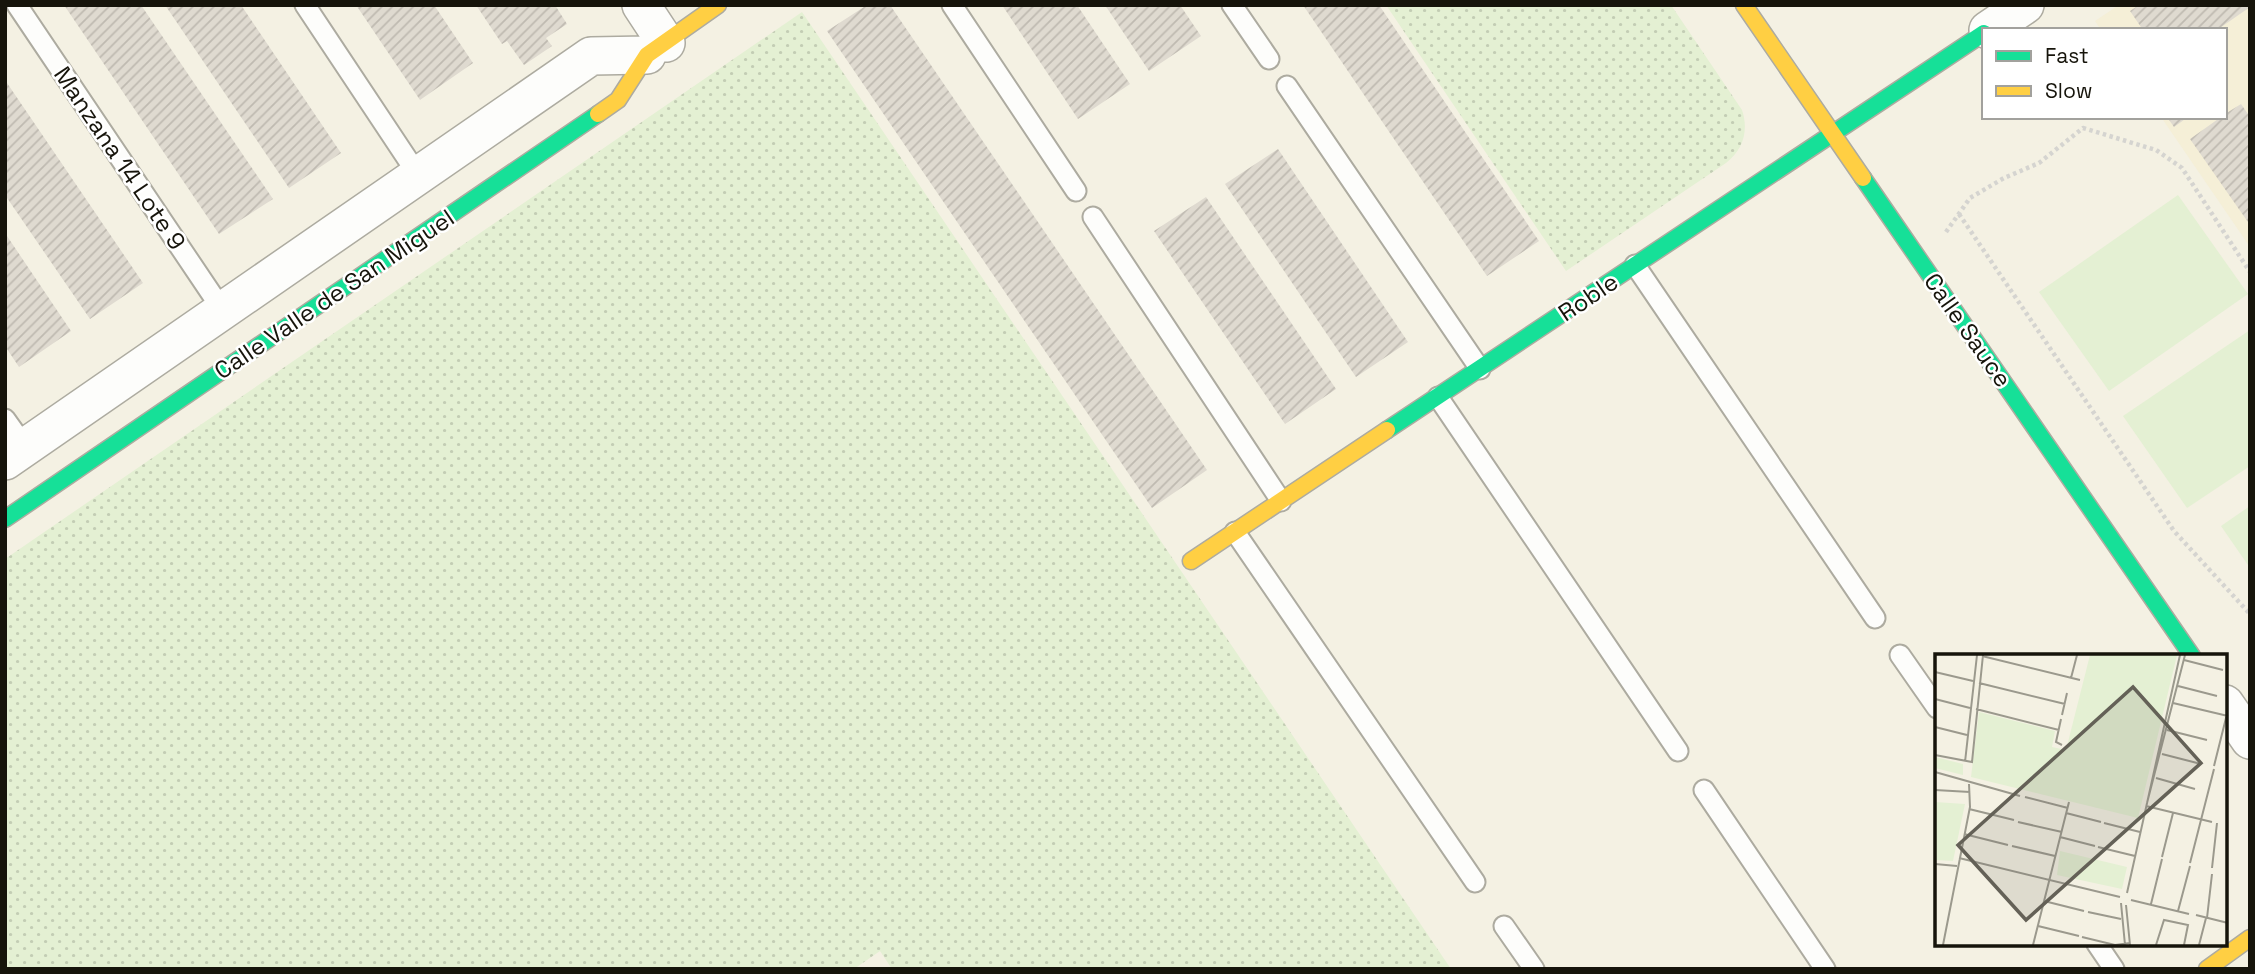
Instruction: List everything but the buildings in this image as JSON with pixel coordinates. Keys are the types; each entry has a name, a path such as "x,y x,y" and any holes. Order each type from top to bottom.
{"street":[{"path":"641,5 657,49"},
{"name":"Calle Valle de San Miguel","path":"5,519 618,100 657,49 718,5"},
{"name":"Calle Sauce","path":"1744,5 2191,654"},
{"name":"Roble","path":"1986,28 2001,18"},
{"name":"Roble","path":"1191,561 1982,31"},
{"name":"Calle Valle de San Miguel","path":"12,442 223,311 591,56 657,49"},
{"path":"2227,707 2250,740"},
{"path":"2207,969 2250,938"}],"lane":[{"name":"Manzana 14 Lote 9","path":"17,5 223,311"},
{"path":"305,5 418,175"},
{"path":"952,5 1076,191"},
{"path":"1232,5 1269,59"},
{"path":"1287,86 1480,369"},
{"path":"1093,217 1281,501"},
{"path":"1635,265 1875,618"},
{"path":"1437,397 1678,751"},
{"path":"1235,532 1475,882"},
{"path":"1900,655 1935,705"},
{"path":"1704,790 1825,969"},
{"path":"1504,926 1534,969"},
{"path":"2098,946 2114,969"}],"path":[{"path":"1922,264 1970,198 2004,178 2039,163 2083,128 2155,150 2182,168 2250,272"},
{"path":"1959,214 2174,531 2250,614"}],"shaded area":[{"path":"2119,5 2250,5 2250,247 2162,119 2227,119 2227,28 2100,28 2095,21"}],"green space":[{"path":"1386,5 1671,5 1742,110 1745,125 1743,140 1737,152 1726,163 1566,271"},
{"path":"802,12 1451,969 892,969 880,951 854,969 5,969 5,559"},
{"path":"2178,195 2248,294 2109,391 2039,292"},
{"path":"2250,330 2250,466 2187,508 2123,416"},
{"path":"2250,506 2250,568 2221,526"}],"traffic: fast":[{"path":"1387,430 1982,34"},
{"path":"5,519 598,114"},
{"path":"1863,178 2191,654"}],"traffic: slow":[{"path":"598,114 618,100 647,55 718,5"},
{"path":"1744,5 1863,178"},
{"path":"1191,561 1387,430"},
{"path":"2207,969 2250,938"}]}
